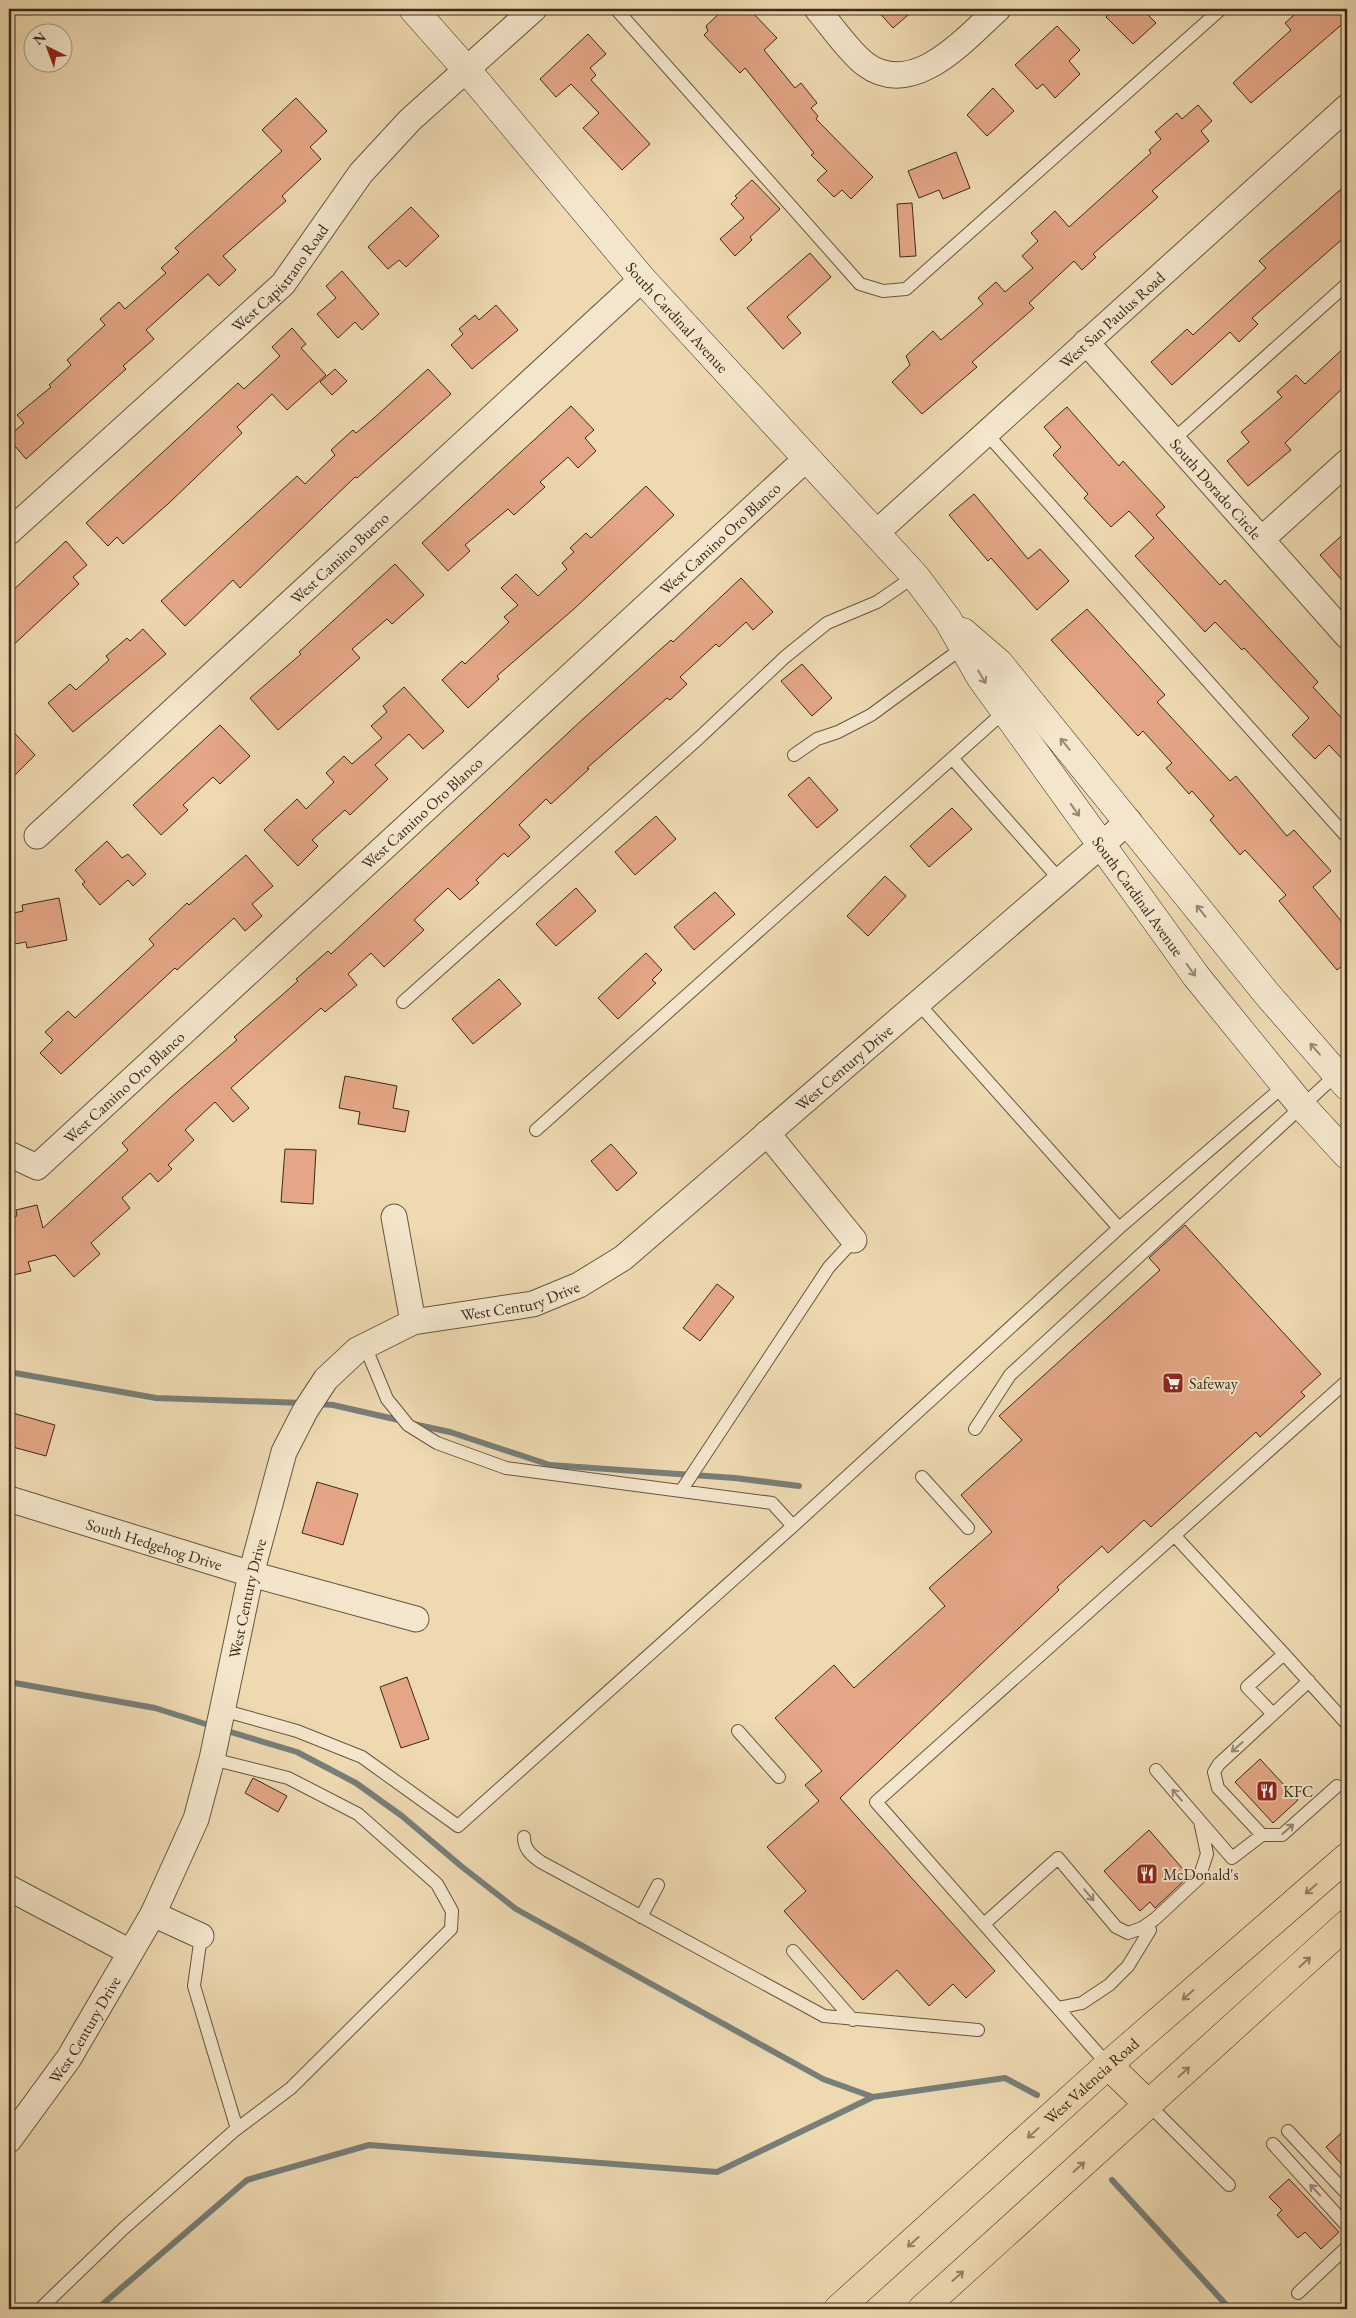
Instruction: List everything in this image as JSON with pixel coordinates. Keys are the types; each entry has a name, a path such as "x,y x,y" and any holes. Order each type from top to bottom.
{"main road":[{"name":"South Cardinal Avenue","path":"413,9 466,69 642,279 915,576 965,646 981,678 1196,976 1293,1095 1347,1155"},
{"name":"South Cardinal Avenue","path":"948,620 999,663 1267,994 1342,1080"},
{"name":"West Valencia Road","path":"838,2309 1108,2065 1347,1857"},
{"path":"922,2309 1347,1924"},
{"path":"1108,2065 1148,2104"}],"street":[{"name":"West Capistrano Road","path":"9,532 283,284 361,173 410,120 534,9"},
{"path":"816,9 863,63 873,69 904,75 938,62 998,9"},
{"name":"West San Paulus Road","path":"876,533 1347,107"},
{"name":"West Camino Bueno","path":"37,836 642,279"},
{"name":"South Dorado Circle","path":"1086,342 1346,633"},
{"name":"West Camino Oro Blanco","path":"9,1154 37,1167 807,458"},
{"path":"1262,539 1347,462"},
{"name":"West Century Drive","path":"9,2140 69,2058 153,1914 196,1819 212,1759 251,1574 284,1452 304,1411 326,1379 357,1350 413,1322 533,1304 579,1285 622,1258 1128,821"},
{"path":"767,1134 854,1240"},
{"path":"394,1217 413,1322"},
{"name":"South Hedgehog Drive","path":"9,1499 251,1574 416,1619"},
{"path":"9,1888 130,1952"},
{"path":"153,1914 201,1936"}],"lane":[{"path":"616,9 860,284 883,291 906,289 912,284 1221,9"},
{"path":"1173,440 1347,284"},
{"path":"986,434 1347,837"},
{"path":"403,1002 699,738 785,657 827,623 877,602 915,576"},
{"path":"794,755 817,739 838,732 871,715 965,646"},
{"path":"536,1130 1005,711"},
{"path":"952,758 1060,880"},
{"path":"918,1003 1119,1228"},
{"path":"222,1710 297,1730 362,1756 458,1826 793,1526 1119,1228 1293,1095 1342,1080"},
{"path":"975,1429 1010,1375 1293,1095"},
{"path":"681,1491 829,1267 854,1240"},
{"path":"365,1346 387,1399 408,1425 437,1443 506,1468 772,1503 793,1526"},
{"path":"1108,2065 876,1802 1347,1381"},
{"path":"922,1477 968,1528"},
{"path":"1174,1535 1347,1724"},
{"path":"1273,1714 1247,1687 1284,1654"},
{"path":"1262,1835 1218,1788 1214,1772 1219,1764 1309,1681"},
{"path":"738,1731 779,1776"},
{"path":"40,2309 123,2229 237,2129 291,2088 451,1929 452,1911 437,1884 358,1814 288,1778 212,1759"},
{"path":"1156,1770 1232,1858 1262,1835 1282,1835 1337,1786"},
{"path":"984,1924 1058,1858 1116,1927 1128,1933 1142,1928 1199,1878 1207,1854 1200,1821"},
{"path":"524,1837 524,1845 529,1853 540,1862 805,2008 824,2016 853,2020 978,2030"},
{"path":"642,1917 658,1885"},
{"path":"1058,2008 1082,2003 1109,1984 1128,1966 1150,1930"},
{"path":"201,1936 194,1986 237,2129"},
{"path":"793,1951 853,2020"},
{"path":"1148,2104 1229,2185"},
{"path":"1288,2131 1347,2194"},
{"path":"1273,2144 1347,2226"},
{"path":"1347,2247 1298,2293 1317,2285 1347,2258"}],"building":[{"path":"724,9 749,9 777,38 764,50 795,88 801,83 817,103 811,108 818,116 816,119 873,177 851,199 842,190 834,197 817,180 827,171 811,155 814,153 745,68 740,73 704,35 708,31 706,26"},
{"path":"876,9 915,9 893,28"},
{"path":"1114,9 1142,9 1156,23 1133,44 1106,17"},
{"path":"1301,9 1347,9 1347,20 1251,103 1233,83 1291,30 1285,23"},
{"path":"1057,26 1080,50 1069,61 1080,74 1055,98 1043,84 1037,89 1015,65"},
{"path":"588,34 606,54 590,68 596,75 591,80 650,144 622,170 583,128 599,113 571,84 556,97 540,79"},
{"path":"993,88 1014,111 987,136 967,115"},
{"path":"296,98 327,131 310,147 321,159 282,196 286,201 223,256 236,270 219,286 208,274 146,330 154,339 123,366 126,369 26,459 9,439 9,436 24,423 17,415 51,387 49,385 71,365 67,360 105,325 100,319 119,302 125,309 166,273 161,268 179,252 175,248 282,151 262,130"},
{"path":"1198,105 1212,121 1201,131 1209,141 1152,191 1158,197 1093,254 1096,257 1082,270 1074,261 1029,303 1034,308 972,362 977,367 922,414 892,382 910,365 906,356 933,331 941,340 983,304 978,298 996,282 1005,292 1033,268 1022,256 1038,241 1031,233 1055,211 1069,227 1151,153 1149,150 1161,139 1155,132 1177,113 1182,119"},
{"path":"956,152 970,188 943,199 939,190 919,198 908,171"},
{"path":"752,180 780,209 750,237 752,240 735,256 720,239 744,218 731,204 737,198 735,196"},
{"path":"1347,184 1347,235 1252,318 1258,324 1239,342 1230,332 1172,385 1151,362 1187,329 1193,335 1266,268 1259,261"},
{"path":"912,203 916,256 900,257 897,204"},
{"path":"411,207 439,236 406,267 399,260 388,269 368,247"},
{"path":"810,253 831,277 787,317 801,333 783,349 747,308"},
{"path":"342,271 379,314 362,330 355,322 338,338 317,314 336,298 326,286"},
{"path":"496,305 518,330 472,369 451,345 463,334 459,329 475,315 479,320"},
{"path":"292,328 306,344 301,348 326,375 287,410 272,394 237,427 242,433 169,503 123,544 117,537 108,546 86,523 238,383 244,389 280,356 272,347"},
{"path":"1347,345 1347,384 1285,443 1291,450 1248,486 1227,461 1249,442 1241,432 1282,397 1277,392 1296,375 1305,384"},
{"path":"335,369 347,381 332,395 320,382"},
{"path":"428,369 451,394 357,478 355,477 240,588 233,580 185,626 161,601 297,476 305,484 335,455 331,450 353,430 356,433 374,418"},
{"path":"571,406 594,430 585,438 596,451 578,468 568,457 540,482 545,487 514,515 508,509 465,545 470,551 448,571 422,543"},
{"path":"1067,407 1119,466 1123,461 1165,507 1156,515 1220,585 1225,580 1318,682 1313,687 1347,724 1347,764 1329,745 1315,759 1292,735 1309,718 1244,648 1242,650 1215,622 1205,632 1135,556 1154,538 1129,511 1111,527 1084,498 1088,494 1053,455 1061,447 1044,427"},
{"path":"646,486 674,515 575,608 497,676 499,679 468,708 442,680 462,661 465,664 509,622 504,617 518,605 501,588 516,574 538,596 567,569 562,563 574,552 570,548 586,533 591,538"},
{"path":"974,494 1028,559 1040,549 1069,581 1037,610 991,558 988,561 949,515"},
{"path":"1347,531 1347,586 1320,555"},
{"path":"66,541 87,565 73,577 79,584 9,649 9,594"},
{"path":"395,564 424,595 392,624 387,619 352,649 360,658 278,730 250,698 301,654 299,652"},
{"path":"741,578 773,612 753,630 746,622 719,647 716,644 680,677 687,684 670,700 667,698 587,768 589,769 551,804 546,799 519,825 530,837 508,857 504,853 476,880 479,883 460,900 448,888 414,920 424,930 384,967 371,953 348,974 357,985 325,1012 321,1008 231,1088 249,1108 233,1122 215,1102 185,1130 194,1140 168,1165 172,1169 158,1182 150,1173 122,1198 130,1208 91,1243 100,1254 74,1277 55,1255 28,1262 31,1271 9,1276 9,1218 17,1216 16,1210 37,1205 43,1228 128,1150 122,1143 171,1097 237,1040 234,1037 298,981 296,979 328,951 331,954 583,719 671,640 673,642"},
{"path":"1087,609 1165,695 1157,702 1230,781 1236,776 1287,836 1294,830 1331,871 1313,887 1347,928 1347,962 1337,970 1279,901 1286,895 1245,850 1240,855 1210,820 1214,816 1192,791 1189,794 1166,768 1172,763 1143,731 1138,736 1051,640"},
{"path":"143,629 166,654 73,732 48,703 70,684 76,690 109,660 106,656 127,638 130,641"},
{"path":"802,664 832,698 812,716 781,681"},
{"path":"404,687 444,731 423,749 409,734 375,765 388,779 350,815 345,810 312,840 318,846 298,866 264,830 297,799 306,809 334,782 326,773 344,756 352,764 382,738 371,726 387,712 383,706"},
{"path":"220,725 250,756 220,784 213,777 183,805 188,810 161,835 133,805"},
{"path":"9,727 35,755 9,781"},
{"path":"809,777 838,810 817,828 788,795"},
{"path":"952,808 972,829 929,867 910,846"},
{"path":"656,816 676,839 635,875 615,852"},
{"path":"107,841 122,858 128,854 146,874 133,886 128,880 100,905 82,884 85,882 75,870"},
{"path":"246,855 273,886 252,904 262,916 245,931 234,918 177,970 175,968 61,1074 40,1053 53,1040 45,1032 68,1011 75,1018 154,945 149,939 187,903 189,905"},
{"path":"885,876 906,896 868,936 847,916"},
{"path":"576,888 596,911 556,946 536,924"},
{"path":"715,892 735,914 694,950 674,927"},
{"path":"59,898 67,940 27,948 26,942 9,945 9,914 23,911 22,905"},
{"path":"646,953 662,970 652,980 656,983 618,1019 598,998"},
{"path":"499,979 521,1004 473,1044 452,1019"},
{"path":"345,1076 397,1086 393,1108 409,1111 405,1132 358,1124 360,1112 339,1108"},
{"path":"611,1144 637,1173 617,1191 591,1161"},
{"path":"285,1149 316,1150 313,1204 281,1202"},
{"path":"1185,1225 1321,1374 1301,1392 1305,1396 1260,1437 1256,1432 1151,1527 1144,1520 1108,1553 1102,1546 1057,1587 1059,1590 840,1798 995,1971 966,1998 953,1984 929,2006 897,1970 863,2000 784,1911 806,1891 767,1847 819,1801 805,1785 822,1771 775,1718 834,1665 854,1688 945,1606 929,1588 992,1532 961,1495 1022,1440 999,1416 1160,1270 1149,1258"},
{"path":"717,1284 734,1297 700,1341 683,1328"},
{"path":"9,1412 55,1425 46,1456 9,1446"},
{"path":"317,1482 358,1494 343,1545 302,1533"},
{"path":"407,1677 429,1739 401,1748 380,1687"},
{"name":"KFC","path":"1260,1759 1298,1800 1273,1823 1235,1782"},
{"path":"253,1778 287,1796 278,1812 245,1793"},
{"name":"McDonald's","path":"1149,1830 1189,1876 1155,1908 1150,1902 1140,1911 1104,1871"},
{"path":"1347,2128 1347,2170 1326,2147"},
{"path":"1289,2179 1339,2232 1321,2249 1305,2232 1298,2238 1277,2215 1282,2210 1269,2197"}],"waterway":[{"path":"9,1372 156,1398 303,1403"},
{"path":"318,1404 333,1405 403,1421"},
{"path":"413,1424 450,1432 550,1465 735,1478 799,1486"},
{"path":"9,1682 155,1708 215,1727"},
{"path":"224,1730 297,1752 356,1783 402,1816 516,1909 823,2079 873,2097"},
{"path":"97,2309 247,2180 369,2145 717,2172 873,2097 1005,2078 1037,2095"},
{"path":"1112,2180 1230,2309"}],"place":[{"name":"Safeway","path":"1173,1383"},
{"name":"KFC","path":"1267,1791"},
{"name":"McDonald's","path":"1147,1874"}]}
